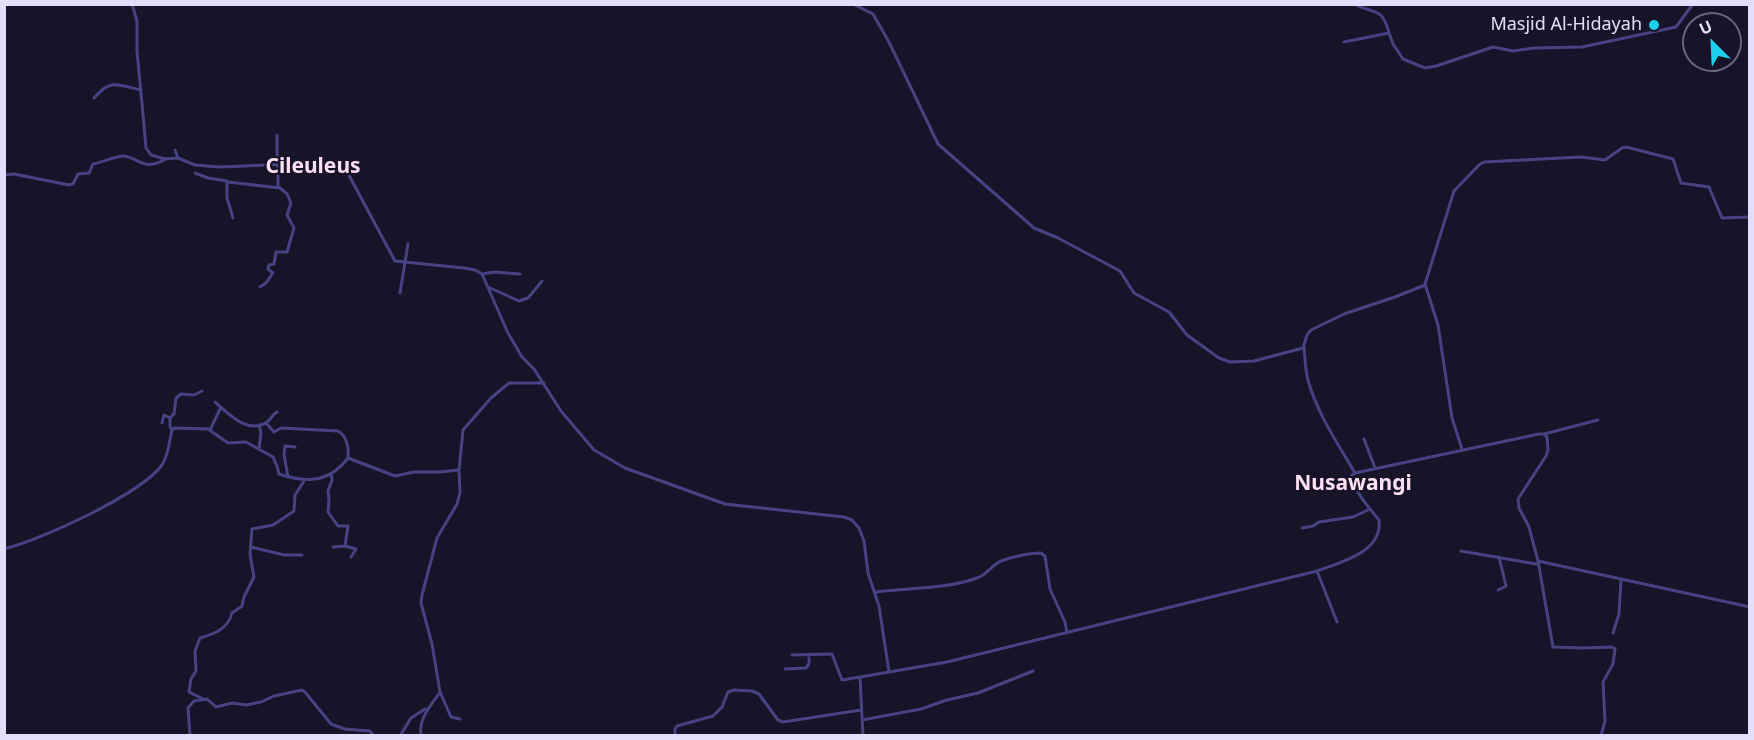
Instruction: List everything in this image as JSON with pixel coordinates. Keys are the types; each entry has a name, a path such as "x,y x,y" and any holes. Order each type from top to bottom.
{"street":[{"path":"132,4 137,21 137,51 146,148 154,157 178,158 195,165 220,167 332,162 343,165 395,261 464,268 482,274 516,347 544,383 561,411 594,450 625,468 725,504 844,517 852,520 859,528 864,541 868,573 876,592 889,672"},
{"path":"853,4 873,14 894,51 938,144 1034,228 1120,271 1134,293 1168,312 1187,335 1225,360 1254,361 1304,347"},
{"path":"1354,4 1381,14 1385,18 1393,45 1403,59 1425,68 1493,47 1519,51 1534,48 1582,47 1676,27 1693,4"},
{"path":"1344,42 1389,33"},
{"path":"94,98 103,88 111,85 141,90"},
{"path":"277,135 278,187"},
{"path":"1462,449 1452,418 1438,325 1425,285 1454,191 1479,165 1484,162 1581,157 1605,160 1626,147 1673,159 1681,183 1709,187 1722,218 1749,217"},
{"path":"175,150 178,158"},
{"path":"4,175 14,174 69,185 73,184 78,174 89,173 95,163 103,163 121,156 145,165 165,159"},
{"path":"195,173 208,178 224,179 228,182 278,187 290,199 291,207 287,210 287,216 292,224 293,232 289,239 287,252 276,252 274,264 268,269 273,274 260,287"},
{"path":"228,182 227,199 232,218"},
{"path":"399,293 408,244"},
{"path":"482,274 494,272 520,274"},
{"path":"488,287 519,301 528,298 542,281"},
{"path":"1355,473 1335,439 1312,391 1307,375 1304,347 1307,335 1311,330 1344,314 1425,285"},
{"path":"460,719 451,717 440,692 432,644 421,603 437,538 457,504 460,493 459,470 463,430 491,398 509,383 544,383"},
{"path":"4,549 68,525 122,496 152,475 161,466 168,453 172,430 170,429 170,418 174,414 176,398 181,393 194,395 202,391"},
{"path":"215,402 252,427 266,423 277,412"},
{"path":"210,430 221,407"},
{"path":"162,423 164,415 170,418"},
{"path":"792,655 832,654 842,680 948,662 1317,571 1371,547 1378,535 1379,520 1351,479 1355,473 1462,449 1544,434 1598,420"},
{"path":"172,430 177,427 203,428 210,430 228,443 246,442 273,457 279,474 304,481 331,474 348,459 348,448 341,432 281,428 274,432 266,423"},
{"path":"258,449 261,432 259,425"},
{"path":"1544,434 1547,437 1548,450 1518,499 1518,504 1529,527 1554,647 1612,647 1615,649 1612,664 1603,682 1605,721 1601,735"},
{"path":"1364,439 1375,468"},
{"path":"288,477 284,455 285,446 295,447"},
{"path":"348,459 395,476 414,472 459,470"},
{"path":"331,474 328,513 338,526 348,526 345,546"},
{"path":"202,699 189,692 191,679 196,671 195,651 200,638 209,637 230,623 232,613 242,606 254,577 251,547 253,528 271,526 295,509 295,495 304,481"},
{"path":"1302,528 1313,526 1318,522 1351,518 1370,509"},
{"path":"251,547 284,555 302,555"},
{"path":"333,547 356,548 351,556"},
{"path":"1461,551 1538,563 1749,607"},
{"path":"876,592 917,589 969,580 986,574 997,563 1041,553 1045,556 1050,589 1065,622 1067,633"},
{"path":"1498,590 1506,586 1499,558"},
{"path":"1317,571 1336,622"},
{"path":"1613,633 1619,614 1621,580"},
{"path":"785,669 807,668 809,654"},
{"path":"862,720 921,709 978,693 1033,671"},
{"path":"860,677 863,735"},
{"path":"190,735 189,706 194,700 209,700 216,707 231,703 248,705 302,690 331,724 343,728 370,731 374,735"},
{"path":"675,735 677,726 713,716 722,707 728,692 734,690 752,691 759,694 782,722 861,710"},
{"path":"421,735 420,726 428,708 440,692"},
{"path":"400,735 411,718 428,708"}],"place":[{"name":"Masjid Al-Hidayah","path":"1654,25"}],"district":[{"name":"Cileuleus","path":"313,167"},
{"name":"Nusawangi","path":"1353,484"}]}
